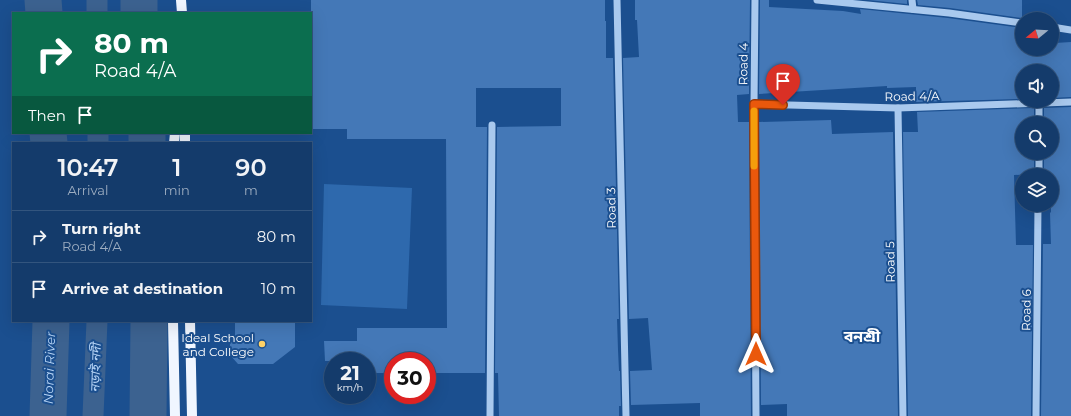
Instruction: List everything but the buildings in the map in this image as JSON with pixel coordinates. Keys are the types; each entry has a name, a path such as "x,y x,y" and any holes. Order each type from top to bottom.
{"main road":[{"path":"181,0 182,12"},
{"path":"173,322 175,416"},
{"path":"190,322 192,416"}],"street":[{"name":"Road 3","path":"617,0 626,416"},
{"name":"Road 4","path":"755,0 754,104 756,416"},
{"path":"817,0 949,12 1015,22"},
{"path":"912,0 912,9"},
{"path":"1059,28 1071,30"},
{"name":"Road 4/A","path":"1059,102 1071,102"},
{"name":"Road 4/A","path":"754,104 898,108 1015,103"},
{"name":"Road 5","path":"898,108 903,416"},
{"path":"490,416 492,125"},
{"name":"Road 6","path":"1036,416 1038,212"}],"shaded area":[{"path":"324,184 412,188 407,309 321,305"}],"waterway":[{"name":"Norai River","path":"43,0 44,12"},
{"name":"নড়াই নদী","path":"97,0 97,12"},
{"name":"Norai River","path":"139,0 139,12"},
{"name":"Norai River","path":"48,134 49,142"},
{"name":"নড়াই নদী","path":"98,134 98,142"},
{"name":"Norai River","path":"147,134 147,142"},
{"name":"Norai River","path":"48,416 51,322"},
{"name":"নড়াই নদী","path":"93,416 97,322"},
{"name":"Norai River","path":"148,416 149,322"}],"slow traffic":[{"path":"754,111 754,166"}],"place":[{"name":"Ideal School and College","path":"262,344"}],"district":[{"name":"বনশ্রী","path":"862,336"}],"route":[{"path":"756,354 754,104 783,105"}]}
